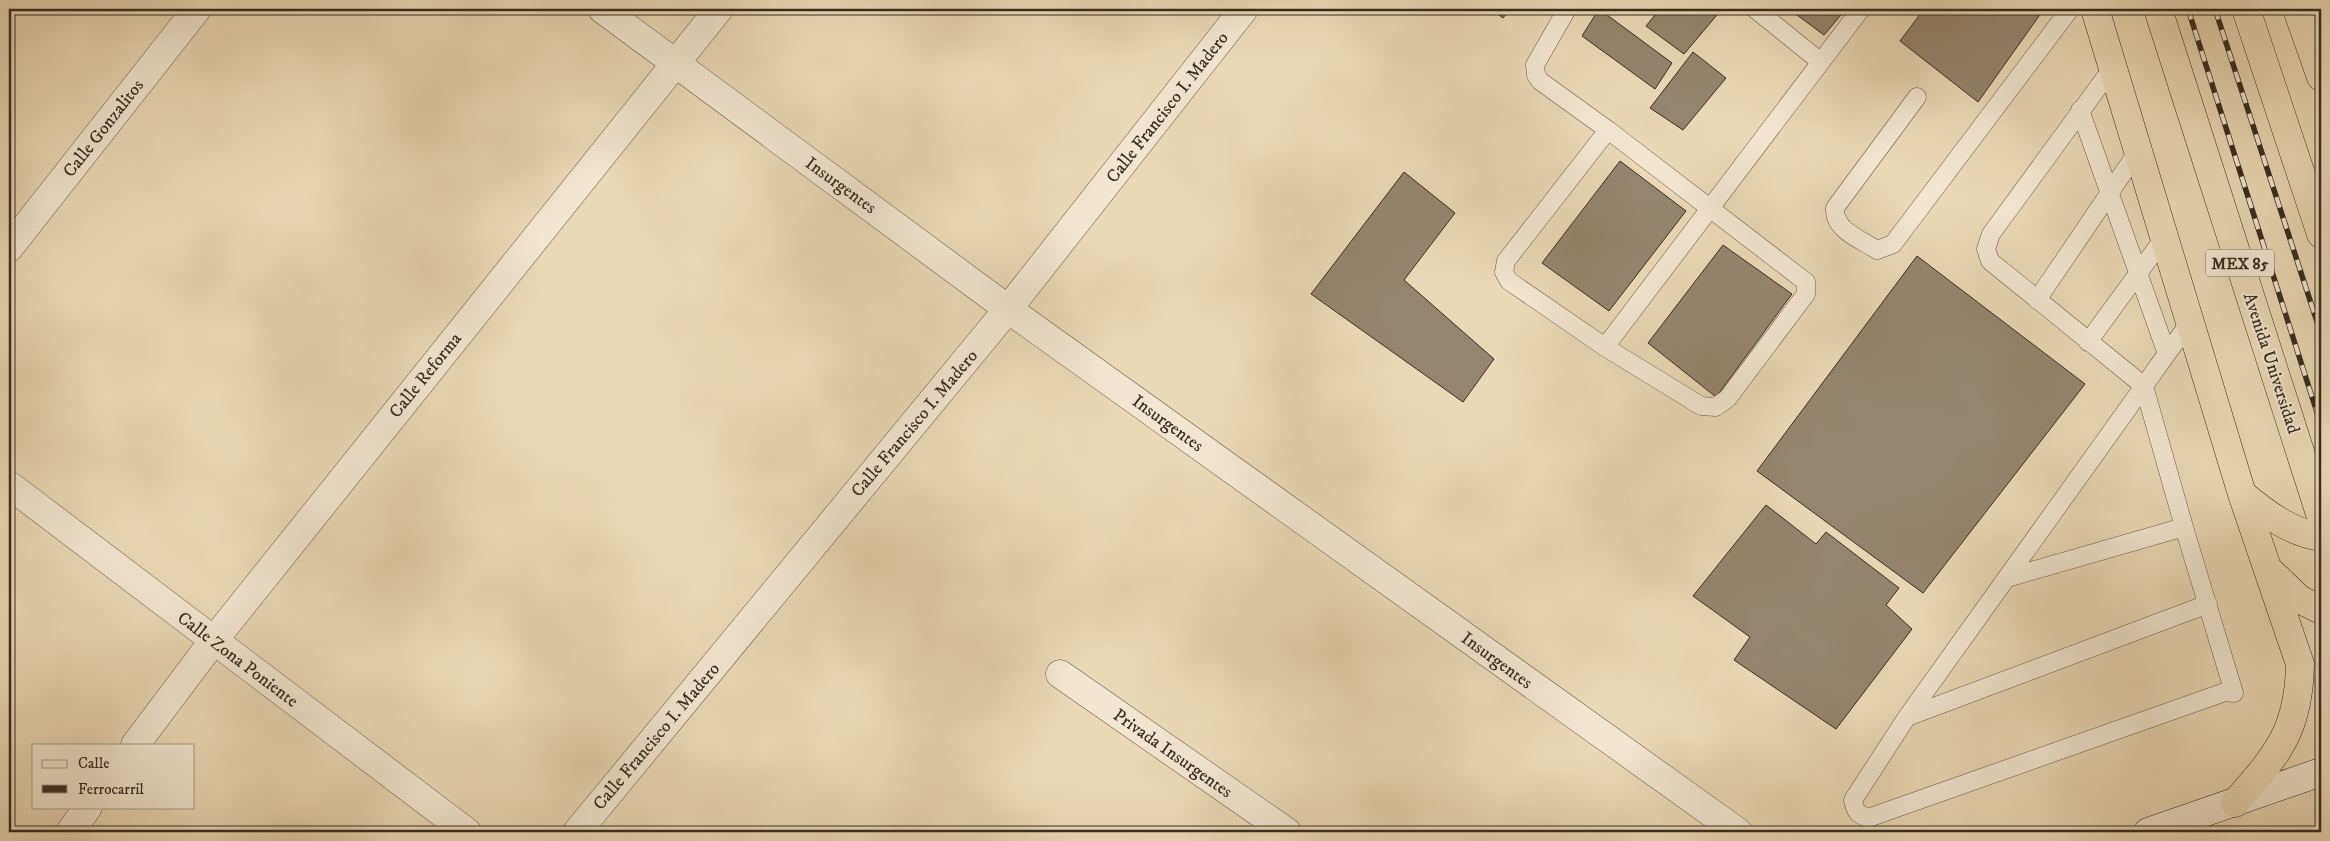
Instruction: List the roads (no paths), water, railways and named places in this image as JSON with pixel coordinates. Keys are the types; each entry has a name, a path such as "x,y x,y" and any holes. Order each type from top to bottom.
{"highway":[{"path":"2095,9 2242,494 2300,664 2299,694 2293,722 2281,747 2235,803"},
{"name":"Avenida Universidad","path":"2158,9 2321,517"},
{"path":"2246,9 2321,234"},
{"path":"2298,9 2321,76"},
{"path":"2242,494 2271,518 2313,536 2321,537"},
{"path":"2266,567 2299,599 2321,610"}],"street":[{"name":"Calle Gonzalitos","path":"9,248 197,9"},
{"name":"Insurgentes","path":"602,9 1008,308 1731,831"},
{"name":"Calle Reforma","path":"136,744 214,640 719,9"},
{"name":"Calle Francisco I. Madero","path":"577,832 1008,308 1244,9"},
{"name":"Calle Zona Poniente","path":"9,485 467,832"},
{"name":"Privada Insurgentes","path":"1060,674 1287,832"},
{"path":"2148,832 2321,772"},
{"path":"70,832 87,808"}],"lane":[{"path":"1567,9 1534,70 1540,81 1608,130 1802,277 1807,289 1806,294 1728,398 1716,407 1701,406 1605,347 1509,281 1504,268 1506,261 1608,130"},
{"path":"1755,9 1821,62"},
{"path":"1605,347 1861,9"},
{"path":"1917,97 1835,208 1835,214 1840,226 1877,250 1893,244 2070,9"},
{"path":"2113,67 2080,110 1988,242 1986,249 1990,261 2144,386 2234,692 2225,692 1868,818 1861,816 1854,808 1853,800 1907,717 2007,578 2144,386 2190,322"},
{"path":"2080,110 2167,354"},
{"path":"2038,300 2138,151"},
{"path":"2088,342 2164,238"},
{"path":"2007,578 2184,527"},
{"path":"1907,717 2208,604"}],"railway":[{"path":"2188,9 2321,425"},
{"path":"2215,9 2321,334"}]}
